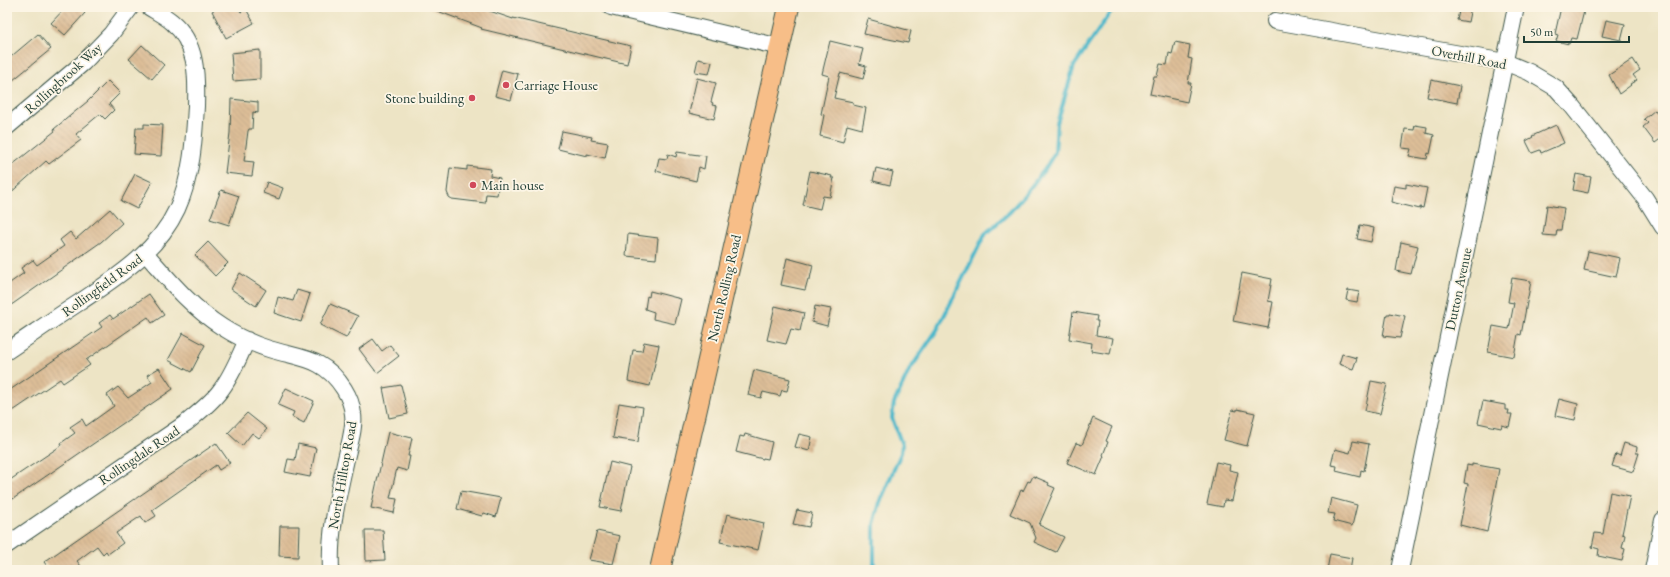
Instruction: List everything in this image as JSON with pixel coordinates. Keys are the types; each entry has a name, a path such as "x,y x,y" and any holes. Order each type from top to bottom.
{"main road":[{"name":"North Rolling Road","path":"660,570 789,7"}],"street":[{"name":"Rollingbrook Way","path":"7,127 84,63 111,34 131,7"},
{"name":"Rollingfield Road","path":"7,351 117,277 146,254 164,230 177,209 186,182 193,153 197,75 193,53 185,36 172,22 149,7"},
{"path":"611,7 780,47"},
{"name":"Dutton Avenue","path":"1400,570 1516,7"},
{"name":"Overhill Road","path":"1275,21 1505,62 1530,72 1556,88 1572,106 1645,198 1663,227"},
{"name":"North Hilltop Road","path":"146,254 205,315 223,328 268,349 318,363 330,371 350,398 353,415 351,434 332,524 330,547 331,570"},
{"name":"Rollingdale Road","path":"7,545 186,423 205,407 221,391 247,340"},
{"path":"1653,570 1663,520"}],"building":[{"path":"66,7 79,7 85,13 65,35 51,23"},
{"path":"219,7 238,7 241,12 246,9 254,23 226,38 212,11"},
{"path":"427,7 478,7 513,19 631,46 627,64 481,29 482,28"},
{"path":"1460,7 1471,7 1468,22 1457,20"},
{"path":"1561,7 1585,7 1577,39 1571,38 1569,44 1556,41 1558,35 1555,34"},
{"path":"868,19 911,31 908,43 864,34"},
{"path":"1606,20 1625,24 1621,40 1602,36"},
{"path":"38,34 51,49 7,85 7,60"},
{"path":"830,41 863,49 859,64 866,66 863,79 840,73 834,98 853,102 853,105 866,108 862,129 847,125 843,142 820,136 824,115 821,114 829,76 822,74"},
{"path":"1175,42 1190,45 1188,58 1192,59 1188,83 1191,83 1187,102 1150,94 1154,76 1157,76 1160,64 1167,65 1169,53 1172,54"},
{"path":"142,45 164,65 152,79 129,59"},
{"path":"260,50 260,79 233,81 231,53"},
{"path":"698,59 712,62 709,74 695,72"},
{"path":"1633,59 1640,70 1633,75 1637,80 1619,94 1609,75"},
{"name":"Carriage House","path":"502,70 518,74 511,100 495,96"},
{"path":"697,78 716,83 711,102 713,103 712,105 717,106 714,119 689,113"},
{"path":"1431,80 1460,86 1457,103 1427,97"},
{"path":"108,81 120,93 109,104 114,110 105,119 100,114 76,134 81,140 49,164 46,161 7,196 7,169 55,131 54,129 88,101"},
{"path":"231,99 258,102 258,113 253,112 252,129 249,129 248,131 244,161 254,162 252,176 225,173 230,133"},
{"path":"1655,110 1663,120 1663,137 1655,143 1643,127 1648,123 1644,119"},
{"path":"144,124 163,125 161,156 134,154 136,128 144,128"},
{"path":"1415,125 1427,127 1426,133 1434,135 1430,154 1428,153 1427,159 1409,156 1411,149 1402,148 1405,129 1414,130"},
{"path":"1556,125 1564,143 1541,153 1540,150 1532,153 1526,141 1533,137 1532,136"},
{"path":"562,131 592,137 591,140 608,143 605,158 587,154 587,156 558,149"},
{"path":"677,152 706,156 704,169 699,167 696,181 656,171 659,158 667,159 668,154 676,157"},
{"name":"Main house","path":"467,166 491,169 490,176 500,178 497,195 486,194 485,203 452,199 449,197 447,192 450,168 467,170"},
{"path":"876,168 893,172 890,185 873,181"},
{"path":"810,171 832,176 831,178 834,178 830,197 823,196 820,209 803,205"},
{"path":"135,174 152,182 137,209 121,201"},
{"path":"1576,174 1591,177 1588,193 1573,190"},
{"path":"267,182 283,188 279,199 263,193"},
{"path":"1406,184 1427,188 1423,208 1420,207 1420,209 1391,202 1394,186 1406,188"},
{"path":"221,190 239,196 229,225 210,219"},
{"path":"1547,205 1564,208 1561,230 1557,230 1556,236 1543,235"},
{"path":"110,209 122,223 101,242 7,308 7,285 24,273 21,268 33,260 37,265 64,246 60,240 70,232 76,239"},
{"path":"1360,225 1374,228 1371,242 1357,239"},
{"path":"628,234 658,238 656,259 626,256"},
{"path":"208,242 228,263 215,276 195,255"},
{"path":"1401,242 1418,246 1411,274 1396,271"},
{"path":"1588,251 1620,258 1616,277 1584,270"},
{"path":"787,258 813,265 810,279 808,279 805,290 781,285"},
{"path":"240,273 266,290 256,306 231,289"},
{"path":"1242,273 1272,279 1268,301 1273,302 1268,328 1233,321"},
{"path":"1512,278 1531,281 1521,335 1518,334 1514,357 1488,352 1493,326 1509,329 1514,303 1508,302"},
{"path":"297,290 310,294 301,322 274,313 278,297 293,301"},
{"path":"1348,290 1359,292 1357,302 1346,300"},
{"path":"650,291 681,299 675,324 653,319 654,312 645,309 647,296 649,297"},
{"path":"149,294 164,315 152,323 148,317 86,360 90,365 63,383 60,379 7,415 7,392 102,327 99,323 110,315 113,319"},
{"path":"330,304 358,316 346,338 320,325"},
{"path":"775,306 804,313 800,331 791,329 786,344 767,340"},
{"path":"815,306 831,309 827,326 812,322"},
{"path":"1073,312 1097,316 1096,321 1098,321 1096,335 1113,338 1110,354 1091,351 1092,343 1069,339"},
{"path":"1390,313 1405,316 1400,338 1383,336 1387,314"},
{"path":"183,333 205,345 191,372 168,360"},
{"path":"373,339 382,351 390,345 399,356 377,373 359,349"},
{"path":"644,342 659,345 650,386 628,381 633,350 642,351"},
{"path":"1342,354 1357,358 1353,369 1339,364"},
{"path":"159,368 173,389 7,503 7,482 62,445 61,443 75,433 70,427 82,419 86,426 114,406 107,395 118,387 128,398 152,382 147,375"},
{"path":"754,370 790,379 787,391 782,390 780,396 763,392 761,398 748,395"},
{"path":"1371,381 1387,384 1380,414 1365,411"},
{"path":"401,385 408,414 389,418 383,388"},
{"path":"286,388 314,401 304,423 292,417 294,412 278,405"},
{"path":"1559,399 1578,404 1575,420 1555,416"},
{"path":"1483,401 1505,405 1505,410 1509,410 1508,414 1512,414 1509,427 1502,425 1501,428 1478,423"},
{"path":"619,403 643,407 638,442 613,438"},
{"path":"1237,409 1255,413 1247,446 1224,440 1232,410 1237,411"},
{"path":"247,413 267,429 259,438 252,433 242,446 228,433"},
{"path":"1093,418 1112,427 1106,441 1108,442 1103,455 1104,456 1096,475 1067,463 1076,443 1082,445"},
{"path":"388,432 412,438 408,456 410,456 407,471 397,468 390,498 397,499 394,513 371,508"},
{"path":"745,434 772,442 768,459 736,452 740,436 744,437"},
{"path":"799,434 812,437 809,451 795,447"},
{"path":"1353,441 1369,444 1364,471 1361,470 1360,477 1336,471 1337,466 1331,465 1335,449 1350,453"},
{"path":"216,443 230,463 219,470 216,465 152,510 156,516 145,523 141,516 116,533 123,543 108,554 106,551 103,554 97,546 77,561 84,570 50,570 44,562"},
{"path":"1624,443 1637,447 1636,453 1639,453 1633,472 1612,466 1616,454 1620,456"},
{"path":"298,444 316,448 310,477 285,472 288,459 295,460"},
{"path":"610,462 630,467 621,511 600,507"},
{"path":"1216,462 1230,465 1229,470 1238,472 1232,501 1224,500 1223,507 1207,504"},
{"path":"1472,464 1499,469 1487,532 1460,525 1468,484 1464,483 1467,465 1472,466"},
{"path":"1033,476 1049,483 1048,485 1055,488 1039,525 1064,537 1056,552 1034,542 1036,538 1030,523 1010,514 1021,490 1023,491 1028,481 1030,482"},
{"path":"461,491 501,498 496,517 484,513 482,516 457,509"},
{"path":"1610,492 1630,496 1622,534 1625,535 1622,548 1625,549 1622,561 1598,556 1599,549 1592,547 1595,533 1603,534"},
{"path":"1331,498 1357,505 1352,526 1333,521 1335,514 1328,513"},
{"path":"797,510 812,513 809,527 793,524"},
{"path":"727,514 764,523 758,550 720,542"},
{"path":"280,526 299,526 298,557 279,556"},
{"path":"365,530 383,530 385,560 366,561"},
{"path":"597,531 620,536 613,564 589,560"},
{"path":"1330,554 1352,558 1350,570 1327,570"}],"waterway":[{"path":"874,570 874,524 880,502 901,453 902,445 892,418 894,403 909,371 937,330 985,234 1010,212 1045,169 1055,152 1057,123 1074,66 1114,7"}],"place":[{"name":"Carriage House","path":"506,85"},
{"name":"Stone building","path":"472,98"},
{"name":"Main house","path":"473,185"}]}
